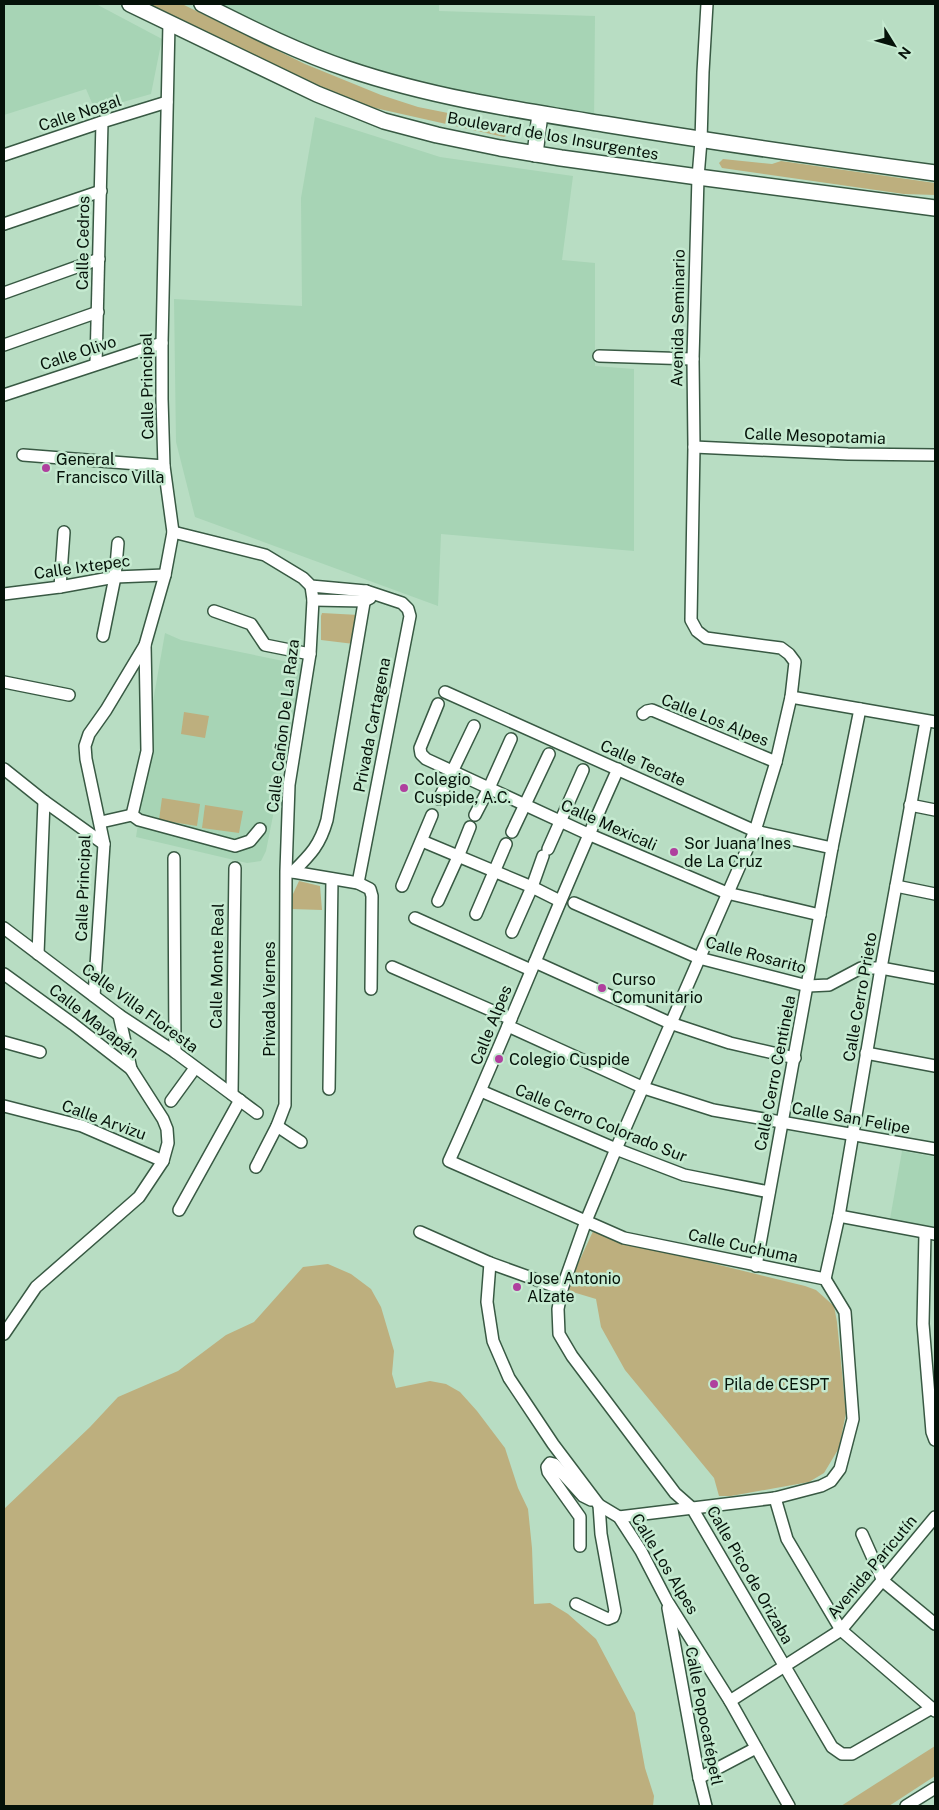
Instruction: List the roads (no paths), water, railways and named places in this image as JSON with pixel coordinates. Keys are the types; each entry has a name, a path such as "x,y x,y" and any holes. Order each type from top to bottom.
{"main road":[{"name":"Boulevard de los Insurgentes","path":"130,4 317,94 384,120 455,139 535,154 698,178 935,208"},
{"name":"Boulevard de los Insurgentes","path":"202,4 292,48 348,69 422,91 504,108 701,141 935,173"},
{"path":"535,154 540,114"}],"street":[{"name":"Avenida Seminario","path":"697,631 691,620 694,447 692,359 698,178 708,4"},
{"name":"Calle Principal","path":"94,996 104,844 85,746 89,734 145,646 165,574 173,532 164,466 162,343 169,23"},
{"name":"Calle Nogal","path":"4,156 167,102"},
{"name":"Calle Cedros","path":"96,364 102,122"},
{"path":"4,224 101,191"},
{"path":"4,293 99,259"},
{"path":"4,344 98,312"},
{"name":"Calle Olivo","path":"4,395 162,343"},
{"path":"599,356 692,359"},
{"name":"Calle Mesopotamia","path":"694,447 848,454 935,455"},
{"path":"24,455 164,466"},
{"path":"60,587 64,532"},
{"path":"173,532 265,556 304,578 311,586"},
{"path":"103,636 115,577 118,543"},
{"name":"Calle Ixtepec","path":"4,594 60,587 115,577 165,574"},
{"name":"Privada Cartagena","path":"311,586 402,602 408,609 410,616 358,883"},
{"name":"Calle Cañon De La Raza","path":"289,871 289,785 310,654 313,600 311,586"},
{"path":"289,871 318,846 327,820 369,596"},
{"name":"Privada Cartagena","path":"313,600 369,596"},
{"path":"214,611 251,624 265,645 310,654"},
{"name":"Calle Pico de Orizaba","path":"697,631 706,638 781,648 795,662 791,697 776,762 754,831 586,1221 562,1289 558,1309 559,1334 572,1356 676,1493 692,1508 832,1747 842,1754 852,1754 933,1710"},
{"path":"132,815 147,751 145,646"},
{"path":"4,682 69,695"},
{"name":"Calle Tecate","path":"445,692 754,831 832,848"},
{"path":"791,697 931,722"},
{"name":"Calle Mexicali","path":"438,704 420,748 421,754 426,759 588,834 727,893 820,915"},
{"name":"Calle Cerro Centinela","path":"756,1266 832,848 860,709"},
{"name":"Calle Los Alpes","path":"643,714 652,710 776,762"},
{"name":"Calle Cerro Prieto","path":"825,1279 838,1216 910,805 931,722"},
{"path":"439,799 474,726"},
{"path":"475,815 510,739"},
{"path":"512,832 549,754"},
{"path":"4,769 44,801 104,844"},
{"name":"Calle Alpes","path":"449,1161 481,1091 588,834 618,769"},
{"path":"512,932 546,853 562,822 583,770"},
{"path":"38,954 44,801"},
{"path":"910,805 935,810"},
{"path":"101,822 132,815 139,820 235,846 250,841 260,829"},
{"path":"402,886 432,815"},
{"path":"438,901 470,827"},
{"path":"422,841 494,873 532,887 560,901"},
{"path":"476,914 506,844"},
{"path":"174,858 175,1052"},
{"name":"Calle Monte Real","path":"235,868 236,1097"},
{"path":"289,871 358,883 370,890 372,896 370,989"},
{"name":"Privada Viernes","path":"256,1167 277,1126 285,1105 289,871"},
{"path":"329,1089 332,879"},
{"path":"896,886 935,894"},
{"name":"Calle Rosarito","path":"574,903 699,958 808,986 829,985 861,968 881,968 935,978"},
{"path":"415,918 670,1023 730,1044 795,1058"},
{"name":"Calle Villa Floresta","path":"4,928 119,1015 175,1052 257,1113"},
{"name":"Calle San Felipe","path":"392,967 644,1088 713,1110 935,1149"},
{"name":"Calle Mayapán","path":"4,974 131,1068 163,1119 167,1129 168,1144 164,1161"},
{"path":"119,1015 131,1068"},
{"path":"4,1042 40,1052"},
{"path":"866,1053 935,1066"},
{"path":"171,1101 195,1068"},
{"name":"Calle Cerro Colorado Sur","path":"481,1091 616,1149 684,1175 769,1192"},
{"path":"179,1210 236,1097"},
{"name":"Calle Arvizu","path":"4,1106 82,1126 164,1161"},
{"path":"277,1126 301,1142"},
{"path":"4,1334 36,1287 132,1205 164,1161"},
{"name":"Calle Cuchuma","path":"449,1161 624,1238 825,1279"},
{"path":"838,1216 930,1233 923,1324 932,1392 932,1432 935,1440"},
{"path":"420,1232 490,1262 562,1289"},
{"name":"Calle Los Alpes","path":"490,1262 487,1302 493,1341 509,1378 553,1444 599,1505 619,1518 641,1551 667,1601 730,1701 789,1806"},
{"path":"619,1518 775,1498 821,1486 831,1481 840,1469 853,1419 845,1312 825,1279"},
{"path":"923,1324 935,1323"},
{"path":"576,1604 608,1619 613,1617 615,1612 601,1534 599,1505 582,1496 554,1464 550,1463 547,1467 548,1472 580,1517 580,1546"},
{"path":"775,1498 787,1539 841,1630 933,1710"},
{"name":"Avenida Paricutín","path":"730,1701 841,1630 935,1517"},
{"path":"925,1529 935,1537"},
{"path":"862,1534 883,1581 935,1624"},
{"name":"Calle Popocatépetl","path":"667,1601 699,1778 706,1806"},
{"path":"699,1778 756,1748"},
{"path":"907,1806 935,1788"}],"place":[{"name":"General Francisco Villa","path":"46,468"},
{"name":"Colegio Cuspide, A.C.","path":"404,788"},
{"name":"Sor Juana Ines de La Cruz","path":"674,852"},
{"name":"Curso Comunitario","path":"602,988"},
{"name":"Colegio Cuspide","path":"499,1059"},
{"name":"Jose Antonio Alzate","path":"517,1287"},
{"name":"Pila de CESPT","path":"714,1384"}]}
